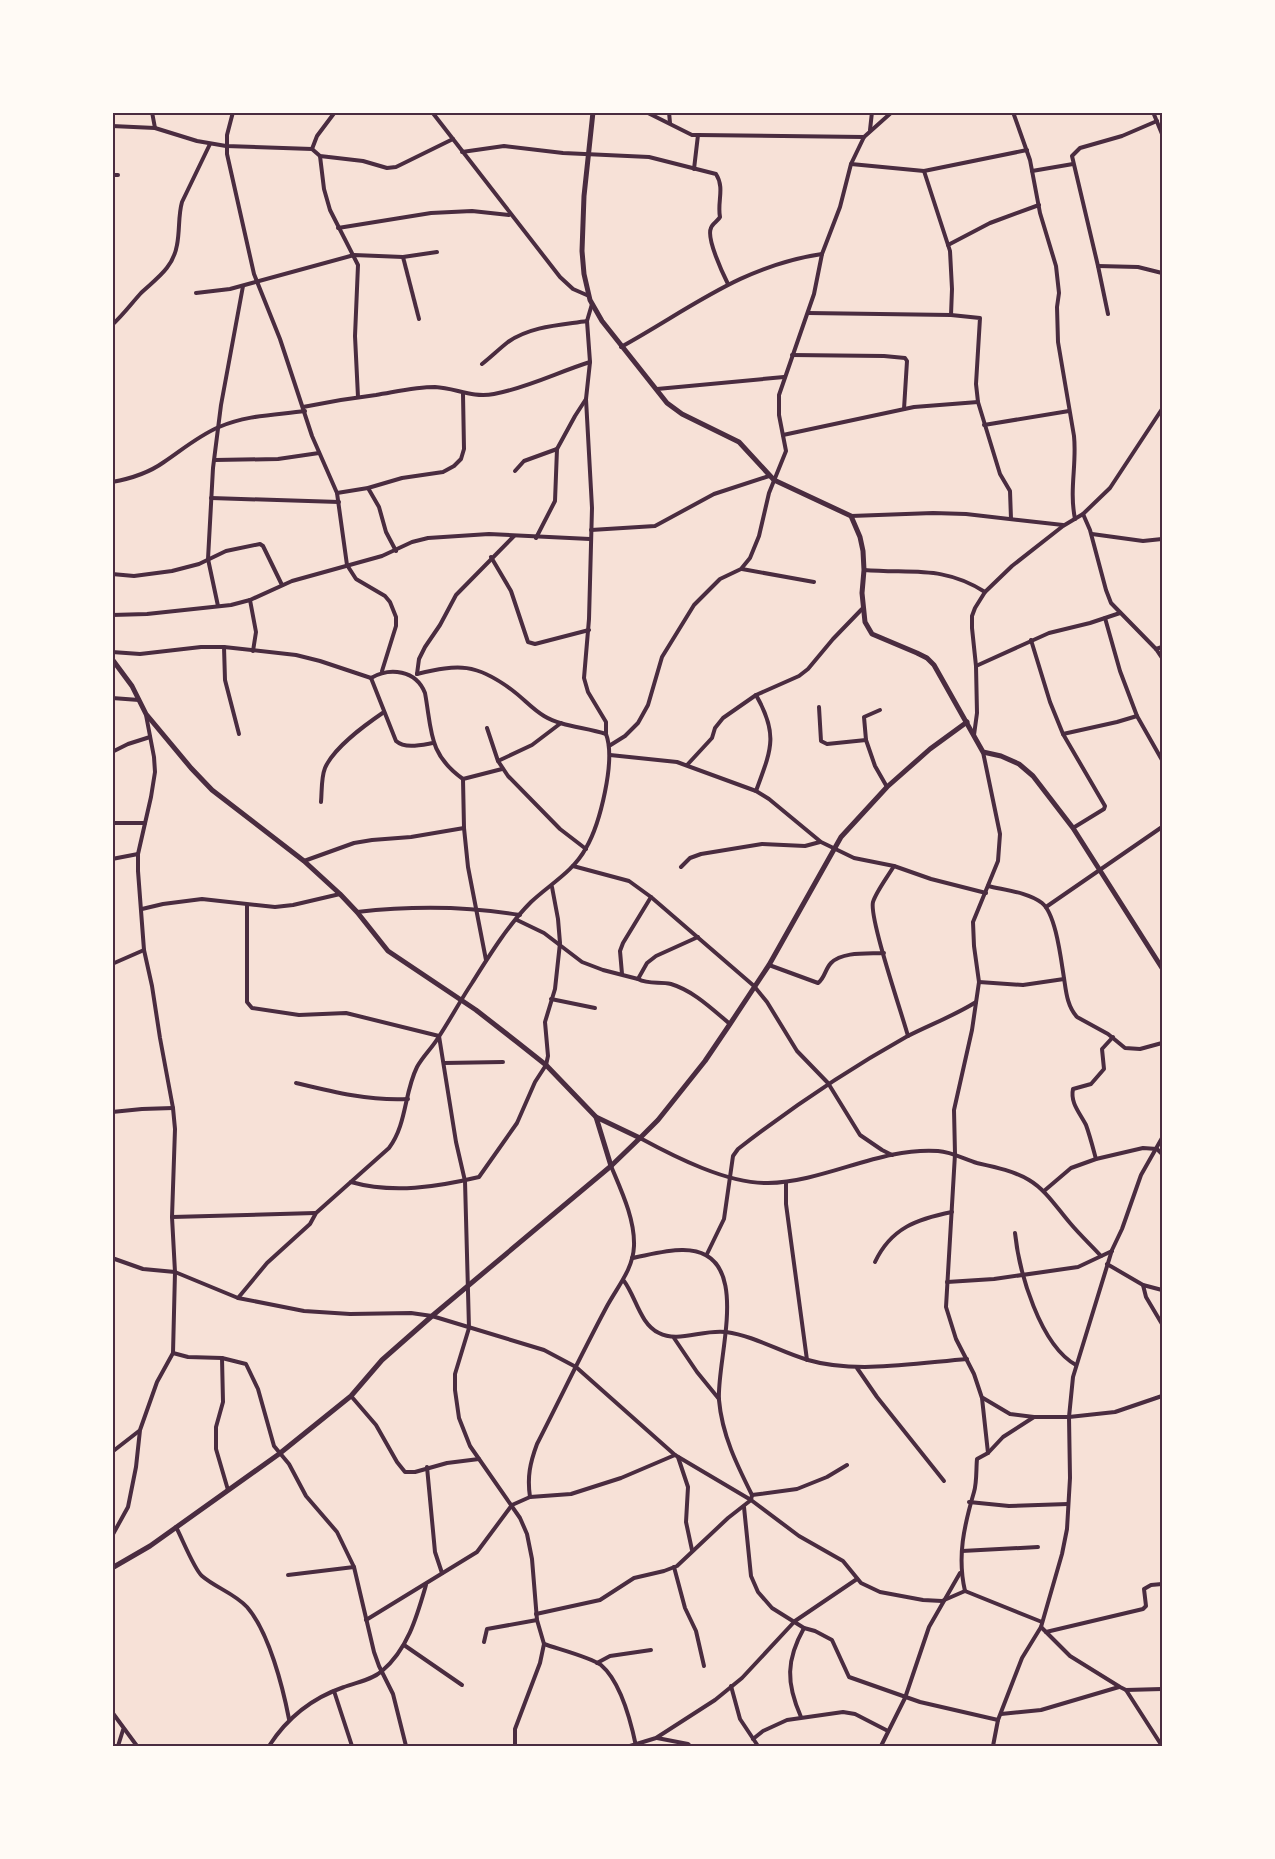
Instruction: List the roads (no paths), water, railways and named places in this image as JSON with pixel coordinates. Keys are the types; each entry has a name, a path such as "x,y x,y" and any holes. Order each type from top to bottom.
{"street":[{"path":"152,112 155,128"},
{"path":"233,112 226,146 249,251 319,453 337,493 347,565 356,579 385,596 396,617 396,626 382,671"},
{"path":"312,149 317,136 336,112"},
{"path":"432,112 560,278 573,289 590,296"},
{"path":"593,112 587,154 582,251 584,274 592,303 602,321 667,403 682,414 739,442 772,478 851,516 933,513 1063,526"},
{"path":"646,112 693,135 864,137"},
{"path":"669,112 671,124"},
{"path":"870,131 872,112"},
{"path":"609,746 625,736 638,723 648,705 662,657 694,605 720,579 741,569 750,558 759,536 772,478 785,458 778,406 779,395 808,314 822,254 840,207 851,164 864,137 892,112"},
{"path":"1013,112 1028,150 1039,205 1059,279 1058,342 1075,449 1071,486 1075,519"},
{"path":"1153,112 1162,134"},
{"path":"1108,314 1072,156 1080,148 1122,136 1157,121"},
{"path":"112,126 155,128 210,144 226,146 312,149 320,156 391,168 453,139"},
{"path":"694,169 698,135"},
{"path":"112,325 165,272 173,259 177,244 179,211 210,144"},
{"path":"462,152 504,146 650,157 716,174 722,190 719,203 720,217 711,227 710,232 717,261 728,284"},
{"path":"851,164 924,171 1028,150"},
{"path":"320,156 324,189 338,228 358,265 355,336 358,397"},
{"path":"1032,171 1073,164"},
{"path":"924,171 948,245 952,289 951,315"},
{"path":"948,245 990,224 1039,205"},
{"path":"338,228 431,213 472,212 510,215"},
{"path":"196,293 243,286 354,255 403,257 437,252"},
{"path":"621,347 700,299 764,267 822,254"},
{"path":"403,257 419,319"},
{"path":"1098,266 1138,267 1162,273"},
{"path":"218,606 208,559 211,498 218,427 243,286"},
{"path":"238,1298 267,1263 310,1224 316,1213 389,1148 398,1137 416,1069 518,917 573,866 586,849 601,808 610,755 606,722 588,693 584,678 592,508 586,399 590,362 587,321 592,303"},
{"path":"808,314 977,316 981,321 976,384 978,402 1000,474 1010,492 1011,519"},
{"path":"483,364 510,341 524,334 547,326 587,321"},
{"path":"792,355 905,358 907,361 904,409"},
{"path":"112,482 162,464 197,438 218,427 244,418 410,389 434,387 463,394 493,394 517,388 590,362"},
{"path":"655,389 784,377"},
{"path":"337,493 368,488 402,478 443,472 454,466 461,459 464,449 463,394"},
{"path":"536,538 555,501 557,449 586,399"},
{"path":"783,435 904,409 978,402"},
{"path":"974,736 977,713 972,616 985,592 1012,566 1063,526 1083,514 1115,482 1162,409"},
{"path":"984,425 1069,411"},
{"path":"515,471 524,460 557,449"},
{"path":"215,460 278,459 319,453"},
{"path":"591,530 655,526 714,494 772,478"},
{"path":"368,488 379,507 386,532 396,551"},
{"path":"211,498 339,502"},
{"path":"1083,514 1111,603 1156,648 1162,658"},
{"path":"851,516 864,551 862,609 865,622 872,634 917,653 934,665 983,752 1000,840 998,861 973,922 979,982 954,1110 955,1154 946,1307 956,1339 967,1359 982,1398 988,1453"},
{"path":"112,615 147,614 250,600 282,585 396,551 412,542 428,538 489,534 590,539"},
{"path":"1091,534 1143,541 1162,539"},
{"path":"487,960 468,867 463,779 442,761 433,743 425,693 416,675 419,659 425,647 456,595 513,536"},
{"path":"112,574 134,576 190,567 226,551 262,544 282,585"},
{"path":"491,557 511,591 528,642 535,644 588,630"},
{"path":"741,569 814,582"},
{"path":"864,570 949,574 969,581 985,592"},
{"path":"250,600 255,632 253,651"},
{"path":"687,765 712,738 718,723 756,695 799,676 808,669 862,609"},
{"path":"976,666 1049,633 1120,613"},
{"path":"1105,618 1120,671 1137,716 1162,760"},
{"path":"1031,640 1050,702 1063,734 1105,806 1104,809 1073,828"},
{"path":"112,652 140,654 201,647 224,647 320,661 371,678"},
{"path":"224,647 225,680 239,734"},
{"path":"1156,648 1162,647"},
{"path":"112,659 121,668 146,714 212,790 304,861 357,912 388,951 461,1000 546,1065 596,1117 679,1158 745,1182 767,1184 786,1182 893,1155 938,1151 955,1154 1029,1180 1044,1191 1072,1226 1101,1256"},
{"path":"371,678 382,671 416,675 453,666 468,667 498,680 544,716 606,734"},
{"path":"371,678 396,741 399,744 433,743"},
{"path":"756,695 770,722 771,741 756,791"},
{"path":"112,698 139,700"},
{"path":"819,707 820,738 824,743 866,741"},
{"path":"880,710 864,717 866,741 878,772 887,787"},
{"path":"321,802 324,770 328,762 348,740 384,712"},
{"path":"112,1536 128,1507 132,1492 140,1430 157,1382 173,1353 175,1272 172,1217 175,1137 173,1108 144,950 138,854 155,772 146,714"},
{"path":"1063,734 1137,716"},
{"path":"498,761 532,745 562,723"},
{"path":"112,1568 150,1546 279,1454 351,1396 382,1360 469,1283 611,1166 640,1138 658,1120 705,1061 730,1024 769,965 834,847 887,787 930,749 967,723"},
{"path":"487,728 502,769 560,829 586,849"},
{"path":"112,752 150,737"},
{"path":"983,752 1019,764 1033,776 1073,828 1162,968"},
{"path":"610,755 687,765 703,773 756,791 821,842 854,858 894,866 986,893"},
{"path":"463,779 502,769"},
{"path":"112,823 145,823"},
{"path":"1046,907 1162,827"},
{"path":"304,861 345,846 372,840 411,837 464,828"},
{"path":"681,867 690,858 712,852 762,844 805,846 821,842"},
{"path":"112,859 138,854"},
{"path":"573,866 629,881 699,937 754,986 767,1002 796,1051 828,1083 860,1135 893,1155"},
{"path":"894,866 873,902 877,930 908,1036"},
{"path":"350,1182 381,1190 447,1184 479,1178 506,1140 546,1065 548,1056 545,1022 557,977 560,943 552,886"},
{"path":"988,886 1033,898 1046,907 1052,924 1065,990 1073,1013 1077,1017 1098,1027 1125,1048 1140,1049 1162,1042"},
{"path":"142,909 202,899 247,905 293,905 340,894"},
{"path":"622,974 620,951 651,897"},
{"path":"247,905 247,1002 252,1008 293,1015 345,1013 439,1036"},
{"path":"357,912 412,908 477,910 518,917 560,943 582,962 645,982 675,985 700,999 730,1024"},
{"path":"638,979 647,963 656,956 699,937"},
{"path":"112,964 144,950"},
{"path":"769,965 818,983 831,962 858,954 884,953"},
{"path":"979,982 1023,985 1064,979"},
{"path":"551,999 595,1008"},
{"path":"707,1254 724,1219 733,1156 738,1149 828,1083 908,1036 962,1011 976,1001"},
{"path":"439,1036 456,1142 465,1181 469,1328 455,1374 454,1390 459,1418 470,1446 512,1505 528,1534 536,1614 544,1644 540,1663 515,1728 515,1746"},
{"path":"1096,1159 1086,1125 1072,1099 1072,1092 1073,1089 1091,1084 1104,1069 1101,1049 1113,1038"},
{"path":"444,1063 503,1062"},
{"path":"296,1083 361,1098 408,1099"},
{"path":"112,1112 173,1108"},
{"path":"530,1497 529,1466 533,1455 607,1306 624,1281 632,1258 634,1246 632,1224 596,1117"},
{"path":"993,1746 998,1720 1022,1658 1041,1627 1062,1554 1067,1529 1070,1478 1069,1417 1076,1365 1112,1250 1141,1175 1162,1138"},
{"path":"1044,1191 1071,1168 1096,1159 1143,1148 1157,1149 1162,1154"},
{"path":"786,1182 786,1204 807,1360"},
{"path":"875,1262 884,1245 901,1230 923,1219 952,1212"},
{"path":"172,1217 316,1213"},
{"path":"1014,1233 1022,1275 1033,1305 1065,1359 1076,1365"},
{"path":"536,1614 600,1600 634,1578 675,1568 728,1518 751,1500 752,1494 728,1443 719,1399 728,1298 720,1269 707,1254 682,1250 632,1258"},
{"path":"947,1282 1078,1267 1112,1250"},
{"path":"112,1258 143,1269 175,1272 238,1298 304,1311 350,1314 411,1313 432,1316 543,1350 576,1367 676,1456 751,1500 799,1536 843,1561 861,1583 880,1592 923,1600 942,1601 965,1591 1042,1622"},
{"path":"1107,1264 1143,1285 1162,1290"},
{"path":"624,1281 652,1329 674,1338 697,1332 725,1332 746,1336 807,1360 836,1366 856,1367 967,1359"},
{"path":"1143,1285 1146,1297 1162,1324"},
{"path":"674,1338 719,1399"},
{"path":"173,1353 188,1357 222,1358 246,1364 258,1389 274,1446 289,1464 306,1496 337,1532 354,1567 366,1620 382,1672 393,1694 406,1746"},
{"path":"222,1358 223,1401 216,1427 216,1449 228,1490"},
{"path":"856,1367 944,1481"},
{"path":"351,1396 376,1425 403,1470 415,1472 428,1467 480,1459"},
{"path":"982,1398 1010,1414 1069,1417 1115,1412 1162,1396"},
{"path":"965,1591 960,1572 969,1502 974,1492 977,1459 988,1453 1003,1437 1034,1417"},
{"path":"112,1452 140,1430"},
{"path":"366,1620 477,1552 512,1505 530,1497 571,1494 621,1478 676,1456"},
{"path":"676,1456 688,1487 686,1522 693,1550"},
{"path":"752,1494 797,1489 827,1477 847,1465"},
{"path":"428,1467 435,1552 442,1573"},
{"path":"969,1502 1009,1506 1068,1504"},
{"path":"744,1506 751,1576 755,1586 772,1608 804,1628 832,1640 849,1677 905,1698 998,1720"},
{"path":"176,1526 200,1574 237,1598 249,1609 274,1659 289,1719"},
{"path":"962,1551 1038,1547"},
{"path":"1047,1632 1143,1609 1146,1606 1143,1589 1151,1584 1162,1584 1162,1549"},
{"path":"288,1575 354,1567"},
{"path":"675,1568 685,1608 696,1631 704,1666"},
{"path":"881,1746 905,1698 929,1627 960,1572"},
{"path":"630,1746 656,1738 715,1700 742,1678 795,1621 857,1579"},
{"path":"269,1746 289,1719 334,1691 382,1672 404,1645 426,1584"},
{"path":"484,1642 486,1631 490,1628 537,1620"},
{"path":"1041,1627 1070,1656 1120,1687 1126,1690 1162,1689"},
{"path":"801,1717 792,1692 789,1669 804,1628"},
{"path":"544,1644 602,1666 619,1691 636,1746"},
{"path":"404,1645 462,1685"},
{"path":"597,1663 610,1656 651,1650"},
{"path":"731,1686 740,1719 758,1746"},
{"path":"1001,1714 1041,1710 1120,1687"},
{"path":"1126,1690 1162,1746"},
{"path":"334,1691 352,1746"},
{"path":"112,1712 137,1746"},
{"path":"753,1739 776,1725 801,1717 849,1713 888,1731"},
{"path":"118,1746 124,1729"},
{"path":"656,1738 690,1746"}]}
